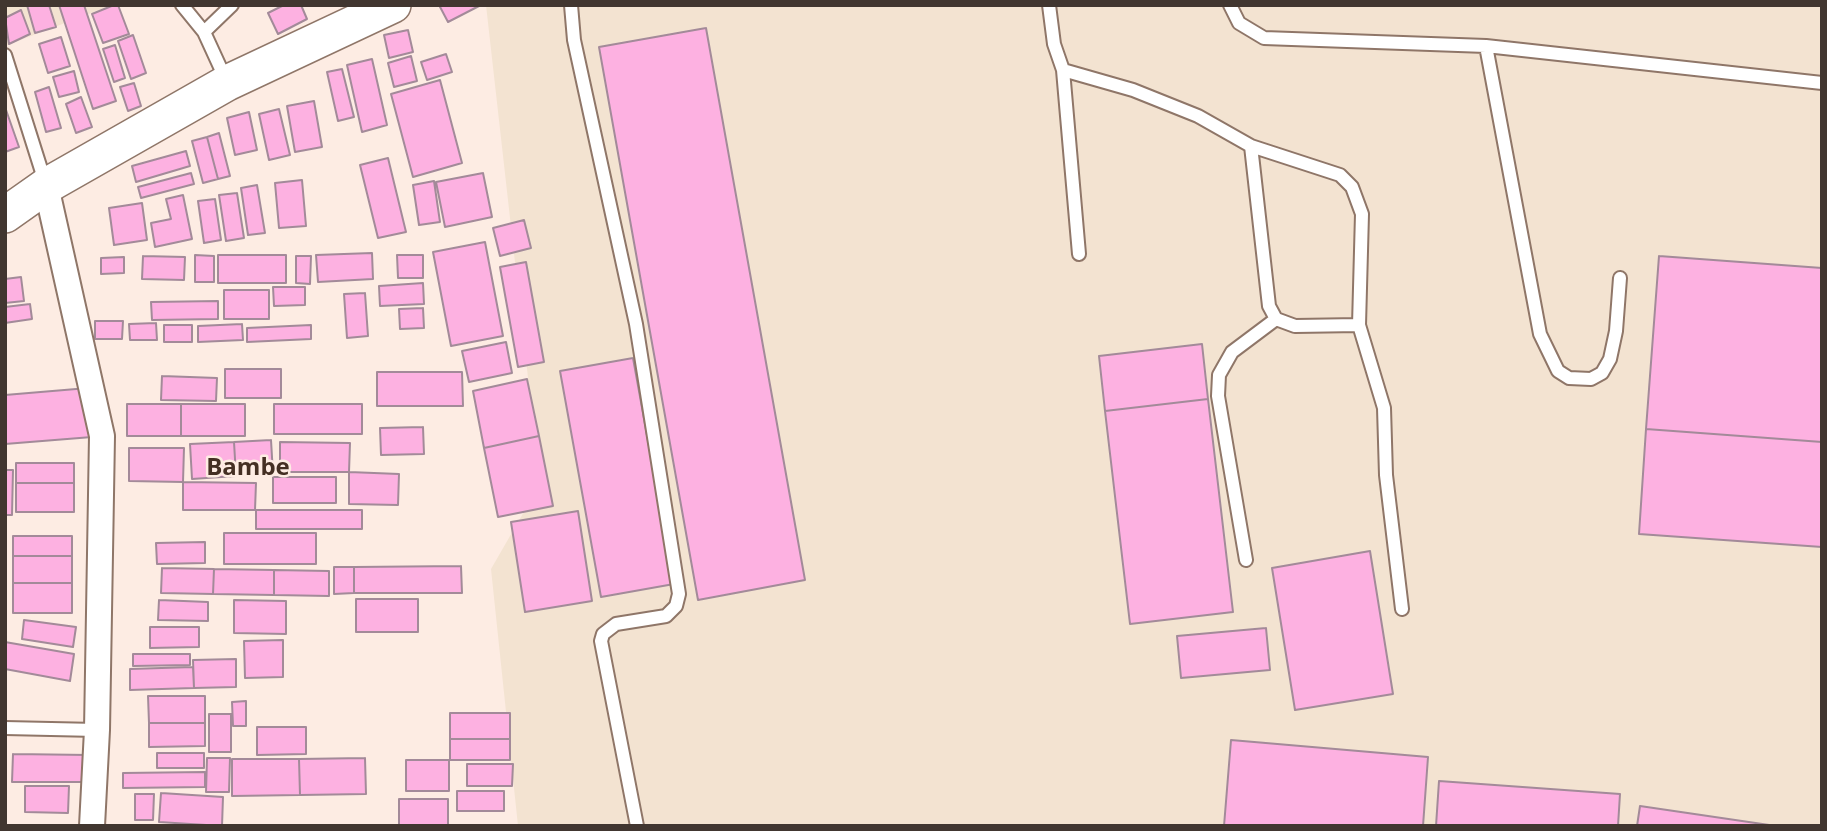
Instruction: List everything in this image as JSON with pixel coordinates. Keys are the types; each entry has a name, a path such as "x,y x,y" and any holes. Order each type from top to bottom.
{"main road":[{"path":"5,215 46,186 227,83 393,5"}],"street":[{"path":"46,186 102,436 97,730 92,826"}],"lane":[{"path":"182,5 204,32 227,83"},
{"path":"204,32 232,5"},
{"path":"571,5 574,40 636,324 679,594 676,606 666,616 616,624 607,629 601,640 637,826"},
{"path":"1049,5 1054,44 1063,71 1079,254"},
{"path":"1230,5 1239,23 1264,38 1486,46 1822,83"},
{"path":"1486,46 1541,334 1558,371 1569,378 1591,379 1602,373 1610,359 1616,331 1620,278"},
{"path":"5,55 46,186"},
{"path":"1063,71 1133,90 1198,116 1251,146 1340,175 1352,187 1362,215 1359,325 1384,408 1386,475 1402,609"},
{"path":"1251,146 1269,306 1276,319 1295,326 1359,325"},
{"path":"1246,560 1218,396 1219,375 1232,352 1276,319"},
{"path":"5,728 97,730"}],"shaded area":[{"path":"5,5 112,5 5,46"},
{"path":"486,5 1822,5 1822,826 518,826 491,569 540,484"}],"building":[{"path":"27,5 49,5 56,27 35,33"},
{"path":"59,5 84,5 116,101 93,109"},
{"path":"118,5 129,34 103,43 92,14"},
{"path":"284,5 301,5 307,19 278,34 268,13"},
{"path":"439,5 481,5 448,22"},
{"path":"21,10 30,34 9,44 5,18"},
{"path":"706,28 805,580 698,600 599,47"},
{"path":"408,30 413,52 389,58 384,35"},
{"path":"133,35 146,73 131,79 118,41"},
{"path":"61,37 70,66 48,73 39,44"},
{"path":"115,45 125,78 114,82 103,49"},
{"path":"446,54 452,72 427,80 421,62"},
{"path":"411,56 417,81 394,87 388,63"},
{"path":"372,59 387,125 362,132 347,65"},
{"path":"342,69 354,117 338,121 327,72"},
{"path":"74,71 79,92 59,97 53,77"},
{"path":"440,80 462,163 413,177 391,94"},
{"path":"134,83 141,106 128,111 120,87"},
{"path":"49,87 61,128 46,132 35,92"},
{"path":"81,97 92,127 76,133 66,104"},
{"path":"314,101 322,147 295,152 287,106"},
{"path":"5,107 19,147 5,152"},
{"path":"279,109 290,155 269,160 259,114"},
{"path":"249,112 257,150 235,155 227,118"},
{"path":"219,133 230,176 218,179 207,137"},
{"path":"207,137 218,179 203,183 192,141"},
{"path":"186,151 190,166 136,182 132,166"},
{"path":"388,158 406,232 378,238 360,165"},
{"path":"191,173 194,184 141,198 138,187"},
{"path":"483,173 492,217 445,227 436,182"},
{"path":"302,180 306,226 279,228 275,183"},
{"path":"434,181 440,222 419,225 413,185"},
{"path":"257,185 265,233 248,235 241,188"},
{"path":"237,193 244,238 226,241 219,195"},
{"path":"183,195 192,239 155,247 151,223 171,219 166,199"},
{"path":"215,199 221,240 204,243 198,201"},
{"path":"142,203 147,240 114,245 109,208"},
{"path":"524,220 531,248 500,256 493,228"},
{"path":"485,242 503,336 451,346 433,252"},
{"path":"372,253 373,279 318,282 316,255"},
{"path":"195,255 214,256 214,282 195,282"},
{"path":"218,255 286,255 286,283 218,283"},
{"path":"397,255 423,255 423,278 398,278"},
{"path":"143,256 185,257 184,280 142,279"},
{"path":"296,256 311,256 310,284 296,283"},
{"path":"1659,256 1822,268 1822,442 1646,429"},
{"path":"124,257 124,273 101,274 101,258"},
{"path":"526,262 544,362 518,367 500,267"},
{"path":"21,277 24,301 5,303 5,279"},
{"path":"423,283 424,304 380,306 379,286"},
{"path":"273,287 305,287 305,305 274,306"},
{"path":"224,290 269,290 269,319 224,319"},
{"path":"365,293 368,336 347,338 344,294"},
{"path":"218,301 218,319 152,320 151,302"},
{"path":"30,304 32,319 5,323 5,307"},
{"path":"423,308 424,328 400,329 399,309"},
{"path":"95,321 123,321 122,339 95,339"},
{"path":"156,323 157,340 130,340 129,324"},
{"path":"242,324 243,340 198,342 198,326"},
{"path":"164,325 192,325 192,342 164,342"},
{"path":"311,325 311,339 247,342 247,328"},
{"path":"506,342 512,373 469,382 462,351"},
{"path":"1202,344 1208,399 1105,411 1099,356"},
{"path":"633,358 674,584 601,597 560,371"},
{"path":"225,369 281,369 281,398 225,398"},
{"path":"377,372 462,372 463,406 377,406"},
{"path":"162,376 217,378 216,401 161,400"},
{"path":"527,379 539,436 484,448 473,391"},
{"path":"88,388 92,437 5,444 5,395"},
{"path":"1208,399 1233,612 1130,624 1105,411"},
{"path":"127,404 181,404 181,436 127,436"},
{"path":"181,404 245,404 245,436 181,436"},
{"path":"274,404 362,404 362,434 274,434"},
{"path":"423,427 424,454 381,455 380,428"},
{"path":"1646,429 1822,442 1822,547 1639,534"},
{"path":"539,436 553,506 498,517 484,448"},
{"path":"271,440 273,474 236,476 234,442"},
{"path":"234,442 236,476 192,479 190,444"},
{"path":"280,442 350,443 349,472 280,472"},
{"path":"129,448 184,448 183,482 129,481"},
{"path":"16,463 74,463 74,483 16,483"},
{"path":"5,470 13,470 12,515 5,515"},
{"path":"349,472 399,474 398,505 349,504"},
{"path":"273,477 336,477 336,503 273,503"},
{"path":"183,482 256,483 255,510 183,510"},
{"path":"16,483 74,483 74,512 16,512"},
{"path":"256,510 362,510 362,529 256,529"},
{"path":"578,511 592,601 525,612 511,522"},
{"path":"224,533 316,533 316,564 224,564"},
{"path":"13,536 72,536 72,556 13,556"},
{"path":"205,542 205,563 157,564 156,543"},
{"path":"1370,551 1393,694 1295,710 1272,568"},
{"path":"13,556 72,556 72,583 13,583"},
{"path":"461,566 462,593 354,593 354,567"},
{"path":"334,567 354,567 354,593 334,594"},
{"path":"162,568 214,569 213,594 161,593"},
{"path":"214,569 274,570 274,595 213,594"},
{"path":"274,570 329,571 329,596 274,595"},
{"path":"13,583 72,583 72,613 13,613"},
{"path":"356,599 418,599 418,632 356,632"},
{"path":"159,600 208,602 208,621 158,620"},
{"path":"234,600 286,601 286,634 234,633"},
{"path":"24,620 76,627 73,647 22,639"},
{"path":"150,627 199,627 199,647 150,648"},
{"path":"1266,628 1270,670 1181,678 1177,636"},
{"path":"283,640 283,677 245,678 244,641"},
{"path":"5,642 74,654 70,681 5,669"},
{"path":"133,654 190,654 190,665 133,666"},
{"path":"236,659 236,687 194,688 193,660"},
{"path":"193,667 194,688 130,690 130,669"},
{"path":"148,696 205,696 205,723 149,723"},
{"path":"246,701 246,726 233,726 232,702"},
{"path":"450,713 510,713 510,739 450,739"},
{"path":"209,714 231,714 231,752 209,752"},
{"path":"149,723 205,723 205,746 149,747"},
{"path":"257,727 306,727 306,754 257,755"},
{"path":"450,739 510,739 510,760 450,760"},
{"path":"1231,740 1428,757 1423,826 1224,826"},
{"path":"157,753 204,753 204,768 157,768"},
{"path":"13,754 89,755 88,782 12,782"},
{"path":"207,758 230,758 229,792 206,792"},
{"path":"365,758 366,794 300,795 299,759"},
{"path":"232,759 299,759 300,795 232,796"},
{"path":"406,760 449,760 449,791 406,791"},
{"path":"467,764 513,764 512,786 467,786"},
{"path":"205,772 205,787 123,788 123,773"},
{"path":"1439,781 1620,794 1618,826 1436,826"},
{"path":"25,786 69,786 68,813 25,812"},
{"path":"457,791 504,791 504,811 457,811"},
{"path":"161,793 223,797 222,826 159,822"},
{"path":"135,794 154,794 153,820 135,820"},
{"path":"399,799 448,799 448,826 399,826"},
{"path":"1640,806 1776,826 1637,826"}],"district":[{"name":"Bambe","path":"248,468"}]}
